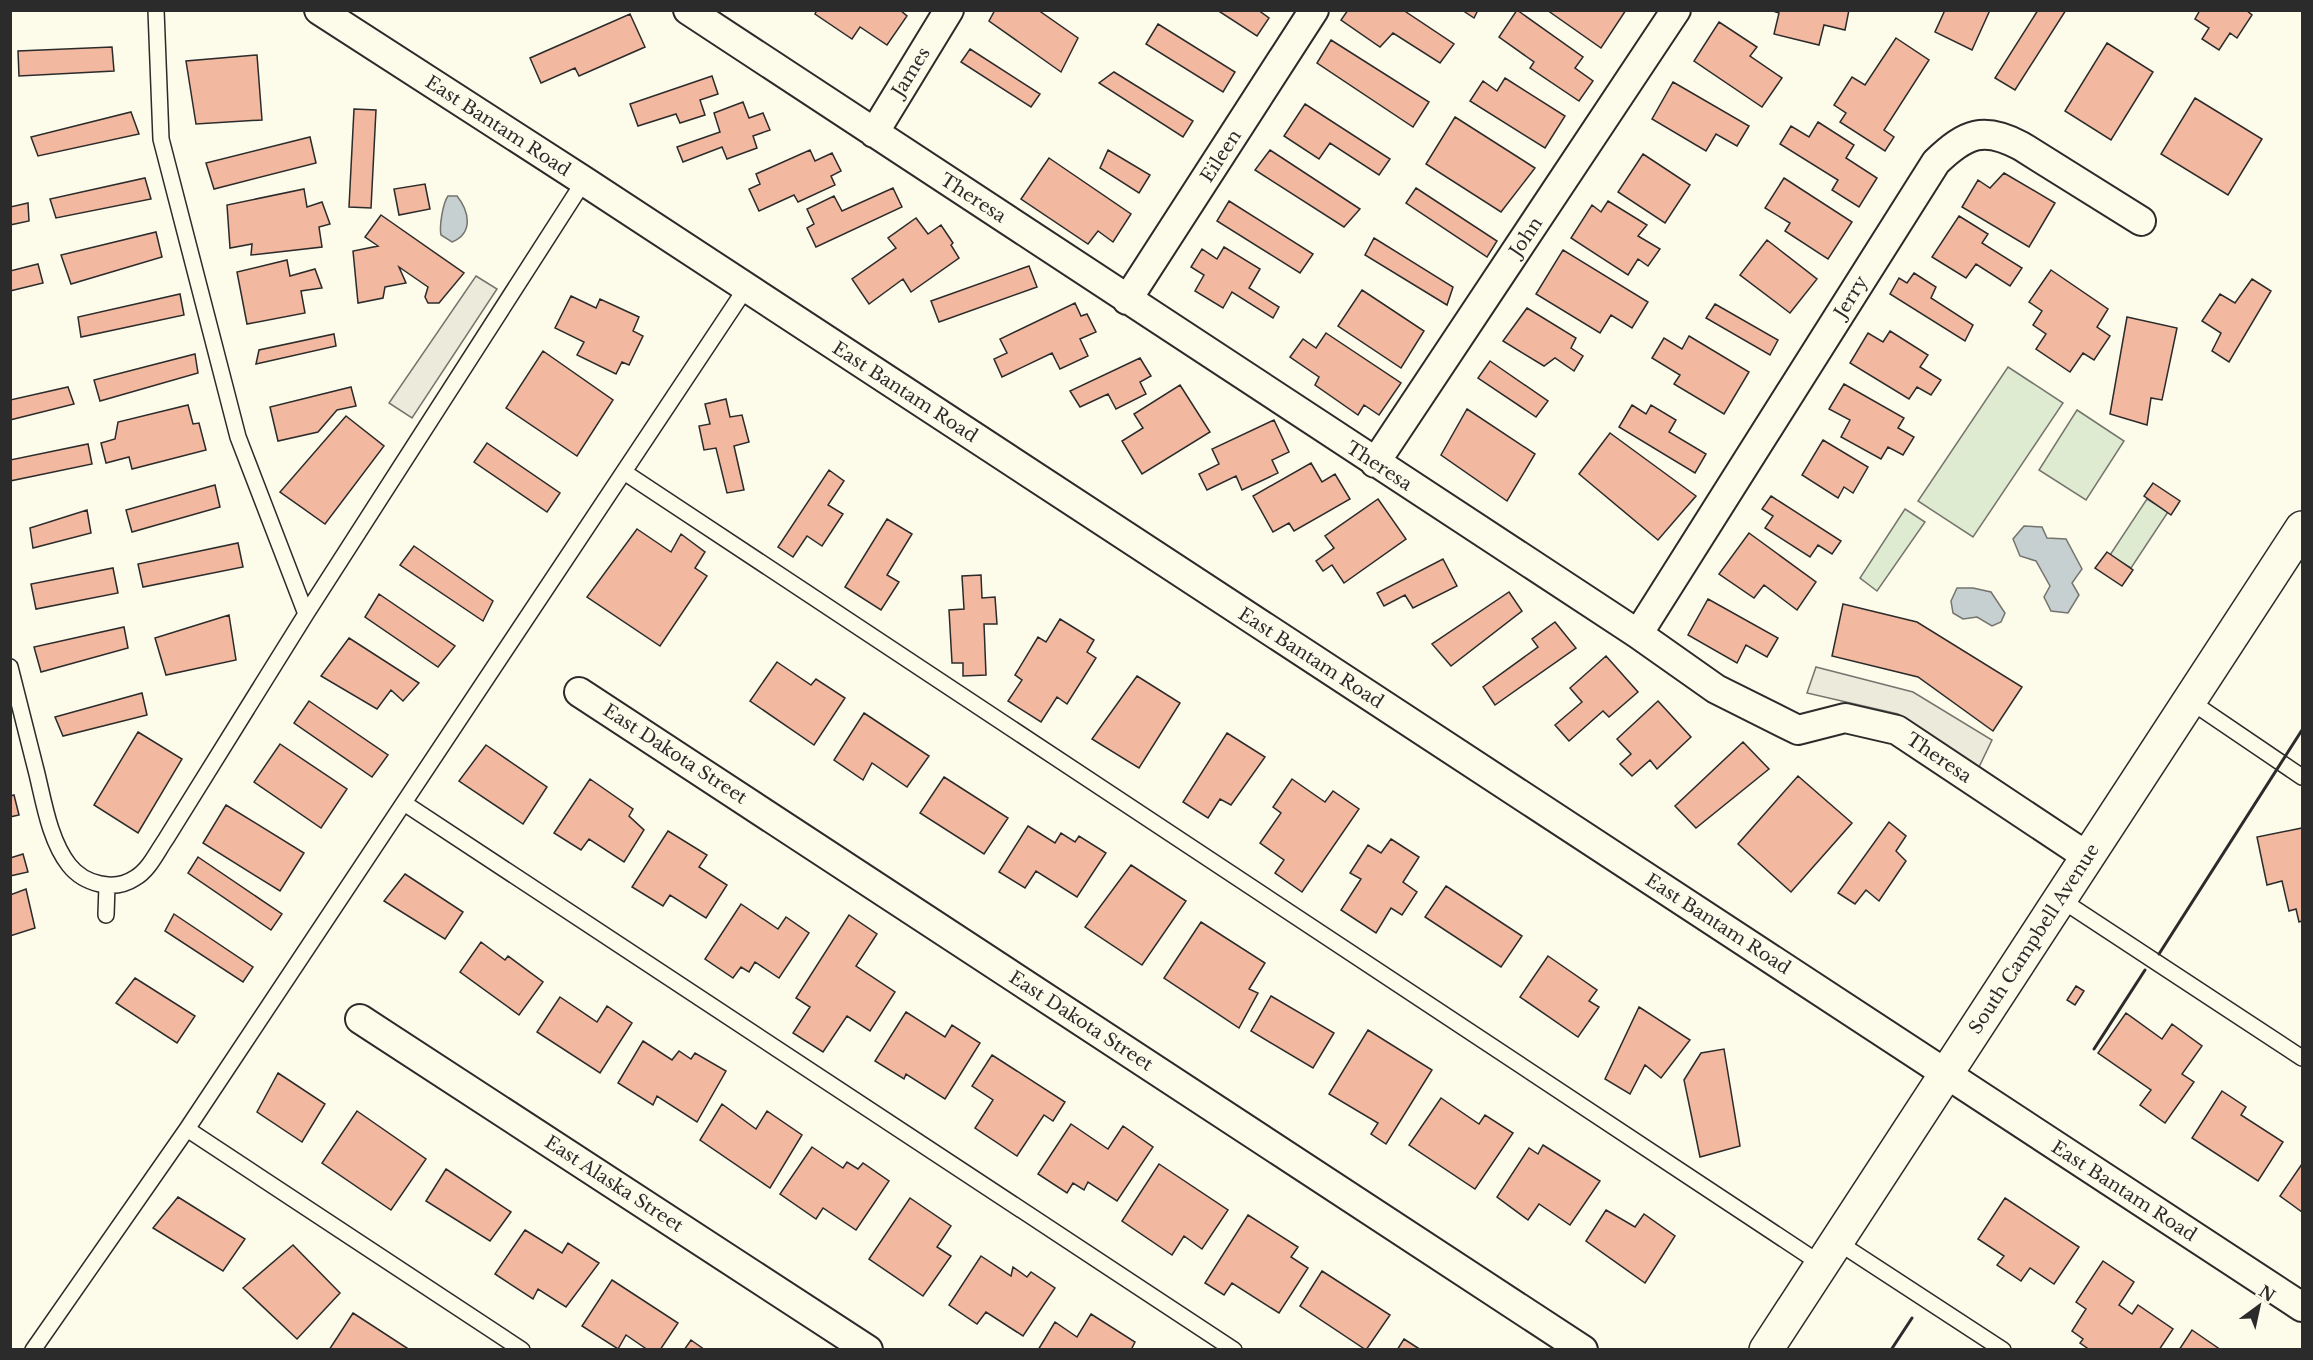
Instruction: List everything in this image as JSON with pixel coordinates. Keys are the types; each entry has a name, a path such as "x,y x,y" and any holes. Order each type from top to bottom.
{"main road":[{"name":"South Campbell Avenue","path":"1766,1350 2302,528"}],"street":[{"name":"East Bantam Road","path":"319,10 584,181 2302,1307"},
{"name":"Theresa","path":"688,10 1638,634 1716,689 1798,730 1845,718 1897,730 2088,857"},
{"name":"James","path":"874,133 949,10"},
{"name":"Eileen","path":"1127,300 1314,10"},
{"name":"John","path":"1375,463 1676,10"},
{"name":"Jerry","path":"1638,634 1936,162 1951,148 1979,134 2001,135 2141,222"},
{"name":"East Dakota Street","path":"579,692 1583,1350"},
{"name":"East Alaska Street","path":"360,1019 868,1350"}],"lane":[{"path":"156,10 161,139 238,437 306,614"},
{"path":"10,667 44,801 60,850 83,878 106,885 116,885 134,879 144,871 166,839 306,614 584,181"},
{"path":"33,1350 187,1129 746,288"},
{"path":"624,472 1829,1253 2003,1350"},
{"path":"2190,701 2302,777"},
{"path":"404,803 1234,1350"},
{"path":"106,885 106,915"},
{"path":"2060,899 2302,1058"},
{"path":"187,1129 522,1350"}],"green space":[{"path":"2008,367 2063,403 1973,537 1918,501"},
{"path":"2077,410 2124,441 2086,500 2039,470"},
{"path":"2147,499 2168,512 2131,568 2110,555"},
{"path":"1905,509 1925,522 1877,591 1860,578"}],"shaded area":[{"path":"448,196 457,196 464,208 467,221 464,233 452,242 441,235 443,209"},
{"path":"476,276 497,289 412,418 389,403"},
{"path":"2024,526 2042,527 2047,538 2066,539 2082,569 2072,583 2079,595 2068,613 2051,611 2044,597 2050,586 2036,561 2020,556 2013,539"},
{"path":"1957,588 1973,588 1991,592 2005,613 2001,622 1992,626 1977,617 1963,619 1953,613 1951,601"},
{"path":"1816,667 1913,692 1992,740 1979,767 1898,714 1807,693"}],"building":[{"path":"817,10 900,10 907,16 887,45 860,27 852,39 815,14"},
{"path":"995,10 1038,10 1078,38 1061,72 989,21"},
{"path":"1217,10 1258,10 1269,18 1257,36"},
{"path":"1348,10 1403,10 1454,44 1440,63 1393,33 1380,47 1341,20"},
{"path":"1462,10 1478,10 1474,18"},
{"path":"1517,10 1583,57 1575,68 1593,81 1579,101 1530,68 1534,62 1499,37"},
{"path":"1547,10 1626,10 1601,48"},
{"path":"1770,10 1849,10 1845,30 1824,25 1819,45 1774,34 1779,13"},
{"path":"1945,10 1990,10 1972,50 1935,32"},
{"path":"2038,10 2066,10 2015,90 1995,78"},
{"path":"2200,10 2246,10 2252,15 2237,38 2230,33 2219,50 2202,39 2209,28 2195,19"},
{"path":"630,14 645,47 579,76 575,68 541,83 530,58"},
{"path":"1719,22 1757,47 1750,56 1782,78 1762,107 1694,61"},
{"path":"1158,24 1235,72 1223,92 1146,44"},
{"path":"1896,38 1929,60 1884,130 1894,137 1885,151 1840,122 1846,113 1834,105 1852,77 1865,85"},
{"path":"1331,40 1429,102 1413,127 1317,63"},
{"path":"2107,43 2153,72 2111,140 2065,111"},
{"path":"112,47 114,71 19,76 18,51"},
{"path":"970,49 1040,94 1031,107 961,62"},
{"path":"257,55 262,120 196,124 186,61"},
{"path":"1114,72 1193,121 1183,137 1099,83"},
{"path":"712,76 718,94 700,100 705,115 680,123 676,114 638,126 630,104"},
{"path":"1505,78 1565,116 1545,148 1470,101 1483,81 1497,91"},
{"path":"1673,82 1749,126 1737,146 1716,134 1706,151 1652,119"},
{"path":"2195,98 2262,139 2228,195 2161,154"},
{"path":"743,102 749,118 763,113 770,130 753,136 757,148 727,159 722,147 683,162 677,147 720,132 714,113"},
{"path":"1305,104 1390,159 1379,175 1330,143 1319,159 1284,136"},
{"path":"354,109 376,110 371,208 349,207"},
{"path":"131,112 139,134 38,156 31,137"},
{"path":"1455,117 1535,168 1501,212 1426,164"},
{"path":"1818,122 1854,145 1846,158 1877,178 1859,207 1832,190 1838,180 1780,144 1791,126 1809,137"},
{"path":"310,137 316,163 214,189 206,163"},
{"path":"810,150 815,161 832,153 841,171 831,176 835,185 798,202 794,195 759,211 749,189 760,184 756,174"},
{"path":"1108,150 1150,175 1139,193 1100,168"},
{"path":"1270,150 1360,209 1344,227 1255,170"},
{"path":"1643,154 1690,185 1665,223 1618,192"},
{"path":"1049,158 1131,214 1113,242 1098,231 1088,244 1021,199"},
{"path":"2004,173 2055,203 2029,247 1962,207 1978,180 1990,188"},
{"path":"145,178 151,199 56,218 50,199"},
{"path":"1784,178 1852,222 1828,259 1785,231 1790,223 1765,208"},
{"path":"425,184 430,209 399,215 394,189"},
{"path":"893,188 902,207 816,247 807,228 814,224 807,209 834,196 842,211"},
{"path":"1416,188 1497,241 1487,257 1406,203"},
{"path":"304,189 307,207 322,202 330,224 319,227 322,247 251,255 252,244 230,248 227,205"},
{"path":"1229,201 1313,254 1300,273 1217,221"},
{"path":"1608,201 1647,225 1638,236 1660,249 1648,266 1638,259 1628,275 1571,238 1592,205 1601,212"},
{"path":"28,203 29,221 10,225 10,207"},
{"path":"381,215 464,273 439,303 428,303 425,297 428,287 399,267 406,283 385,287 383,298 358,303 353,251 378,246 365,237"},
{"path":"1959,216 1988,234 1982,243 2022,268 2010,286 1976,264 1966,278 1932,257"},
{"path":"916,218 928,234 941,225 953,243 951,245 959,258 911,292 903,279 869,304 852,279 896,248 888,238"},
{"path":"156,232 162,257 71,284 61,255"},
{"path":"1374,238 1453,287 1447,305 1365,255"},
{"path":"1767,240 1817,279 1790,313 1740,275"},
{"path":"1224,247 1260,269 1249,288 1279,307 1273,318 1232,292 1223,308 1195,291 1204,275 1191,267 1202,249 1217,259"},
{"path":"1563,250 1648,302 1632,328 1611,315 1600,333 1536,294"},
{"path":"287,260 290,276 315,269 322,288 301,291 305,313 247,324 237,272"},
{"path":"38,264 43,283 10,291 10,271"},
{"path":"1029,266 1037,287 939,322 931,301"},
{"path":"2051,270 2108,309 2097,327 2110,336 2094,360 2083,353 2070,372 2036,349 2046,334 2033,325 2042,311 2029,302"},
{"path":"1914,273 1936,287 1931,298 1973,325 1965,341 1890,294 1899,278 1907,283"},
{"path":"2252,279 2271,291 2229,362 2212,351 2221,333 2202,321 2220,294 2235,303"},
{"path":"1362,290 1424,331 1401,368 1338,326"},
{"path":"180,294 184,315 81,337 78,317"},
{"path":"571,296 596,308 600,299 639,317 633,331 643,336 629,365 622,362 616,374 577,355 584,342 555,328"},
{"path":"1075,303 1081,316 1087,314 1096,332 1080,339 1088,356 1060,369 1052,353 1002,377 994,359 1007,353 1000,339"},
{"path":"1715,304 1778,340 1770,355 1706,318"},
{"path":"1527,308 1576,338 1571,348 1583,356 1574,371 1555,358 1544,366 1503,341"},
{"path":"2127,317 2177,328 2162,400 2151,398 2147,425 2110,414"},
{"path":"1890,331 1928,355 1920,367 1941,380 1931,395 1917,387 1909,399 1850,363 1868,333 1883,342"},
{"path":"1326,333 1401,383 1379,415 1364,405 1358,415 1315,385 1319,377 1290,357 1303,339 1316,348"},
{"path":"334,334 336,346 256,364 259,350"},
{"path":"1689,336 1749,372 1724,414 1674,384 1680,375 1652,358 1664,338 1682,349"},
{"path":"543,351 613,400 577,456 506,408"},
{"path":"195,354 198,373 100,401 94,380"},
{"path":"1140,358 1151,376 1140,382 1146,394 1116,409 1108,394 1080,407 1070,391"},
{"path":"1490,361 1548,401 1536,417 1478,378"},
{"path":"1844,384 1904,418 1898,428 1914,437 1903,455 1888,447 1881,459 1841,437 1850,420 1829,409"},
{"path":"1180,385 1210,432 1142,474 1122,441 1143,428 1134,414"},
{"path":"68,387 74,404 10,420 10,400"},
{"path":"351,387 356,406 337,410 318,432 278,441 270,407"},
{"path":"726,399 730,417 742,415 749,442 734,446 744,490 727,493 716,448 704,450 699,426 710,424 705,404"},
{"path":"188,405 193,424 199,423 206,450 132,469 129,457 106,463 101,443 115,439 118,422"},
{"path":"1632,405 1646,414 1651,405 1676,420 1669,432 1706,454 1695,473 1619,427"},
{"path":"1467,409 1535,454 1507,501 1441,455"},
{"path":"346,416 384,446 325,524 280,492"},
{"path":"1274,420 1289,452 1272,460 1278,473 1242,490 1236,476 1207,490 1199,474 1219,464 1212,449"},
{"path":"1610,433 1696,496 1658,540 1579,474"},
{"path":"1823,440 1868,467 1853,493 1844,487 1838,498 1802,475"},
{"path":"487,443 560,493 547,512 474,462"},
{"path":"88,444 92,464 10,481 10,460"},
{"path":"1311,463 1322,482 1335,474 1350,499 1294,531 1289,523 1273,532 1253,496"},
{"path":"829,470 844,481 828,505 843,514 822,546 807,536 793,557 778,547"},
{"path":"2153,483 2180,501 2171,515 2144,496"},
{"path":"215,485 220,507 132,532 126,510"},
{"path":"1771,496 1841,541 1832,554 1818,545 1810,557 1765,528 1773,516 1762,509"},
{"path":"1378,499 1406,539 1344,583 1332,565 1323,571 1316,561 1334,548 1325,536"},
{"path":"87,510 91,533 33,548 30,528"},
{"path":"887,519 912,534 887,575 899,582 881,610 845,587"},
{"path":"637,529 671,552 681,534 705,552 695,568 707,576 660,646 587,597"},
{"path":"1749,533 1816,582 1797,610 1764,585 1754,598 1719,574"},
{"path":"238,543 243,567 143,587 138,564"},
{"path":"414,546 493,601 483,621 400,565"},
{"path":"2107,552 2133,570 2122,586 2095,568"},
{"path":"1443,559 1457,586 1413,608 1405,595 1384,606 1377,593"},
{"path":"113,568 118,593 36,609 31,584"},
{"path":"981,575 982,598 995,597 997,624 984,624 986,675 963,676 963,663 952,663 949,610 964,609 962,576"},
{"path":"1509,592 1522,611 1451,666 1432,644"},
{"path":"379,594 455,646 438,667 365,617"},
{"path":"1708,599 1778,638 1767,657 1746,645 1737,663 1688,635"},
{"path":"1843,604 1917,622 2022,687 1993,731 1918,677 1832,656"},
{"path":"229,615 236,660 166,675 155,638"},
{"path":"1060,619 1094,640 1087,652 1096,658 1067,704 1057,697 1041,722 1008,701 1022,680 1015,675 1038,637 1046,642"},
{"path":"1555,622 1576,648 1495,705 1483,687 1538,647 1532,639"},
{"path":"124,627 128,648 41,672 34,647"},
{"path":"349,638 419,683 403,701 391,690 377,709 321,676"},
{"path":"1606,656 1638,692 1609,717 1603,711 1569,741 1555,725 1582,702 1570,688"},
{"path":"777,662 811,685 816,679 845,698 814,745 750,701"},
{"path":"1137,676 1180,703 1139,768 1092,739"},
{"path":"142,693 147,715 63,736 55,717"},
{"path":"309,701 388,755 372,777 294,723"},
{"path":"1658,701 1691,737 1657,769 1650,760 1632,776 1620,764 1631,754 1617,739"},
{"path":"864,713 929,756 907,787 872,763 863,780 834,760"},
{"path":"138,732 182,759 138,833 94,805"},
{"path":"1227,733 1265,757 1231,805 1220,799 1208,818 1183,802"},
{"path":"1743,742 1769,769 1696,828 1675,806"},
{"path":"280,744 347,789 321,828 254,782"},
{"path":"486,745 547,787 523,824 459,781"},
{"path":"1798,776 1852,823 1791,892 1738,844"},
{"path":"944,777 1008,818 984,854 920,813"},
{"path":"590,779 633,809 629,816 644,830 624,862 589,839 581,850 554,833"},
{"path":"1292,779 1325,802 1333,791 1359,809 1302,892 1275,873 1284,860 1260,843 1281,813 1273,807"},
{"path":"14,795 19,815 10,817 10,796"},
{"path":"226,805 304,853 280,891 203,843"},
{"path":"1889,822 1906,836 1896,851 1906,861 1879,901 1866,890 1855,904 1838,893"},
{"path":"1028,826 1055,843 1061,833 1075,842 1079,836 1106,853 1077,897 1036,871 1025,888 999,872"},
{"path":"2302,828 2302,921 2299,922 2296,909 2289,911 2282,881 2267,885 2257,837"},
{"path":"668,831 707,855 699,867 727,885 706,918 670,895 663,906 632,887"},
{"path":"1391,839 1419,857 1403,882 1417,892 1402,915 1391,908 1376,933 1341,910 1361,879 1350,873 1368,845 1381,853"},
{"path":"23,854 28,872 10,876 10,858"},
{"path":"198,857 282,914 271,930 188,873"},
{"path":"1131,865 1186,901 1142,965 1085,927"},
{"path":"405,874 463,912 445,939 384,901"},
{"path":"1446,886 1522,936 1501,967 1425,917"},
{"path":"26,889 35,928 10,936 10,895"},
{"path":"741,904 778,929 786,917 809,933 779,978 755,962 749,972 741,967 733,978 705,959"},
{"path":"174,914 253,967 243,982 165,931"},
{"path":"849,915 877,934 856,966 895,992 870,1031 847,1016 823,1052 793,1033 810,1007 796,998"},
{"path":"1201,922 1265,963 1249,989 1258,993 1239,1028 1164,978"},
{"path":"481,942 505,960 508,956 543,982 519,1015 460,972"},
{"path":"1548,956 1597,990 1589,1001 1599,1007 1578,1037 1520,997"},
{"path":"135,978 195,1016 177,1043 116,1003"},
{"path":"2076,986 2084,991 2075,1005 2067,1000"},
{"path":"1271,996 1334,1033 1313,1068 1251,1031"},
{"path":"560,997 597,1022 607,1006 632,1023 600,1073 537,1032"},
{"path":"1639,1007 1690,1040 1661,1078 1645,1065 1630,1094 1605,1079"},
{"path":"906,1012 945,1037 952,1025 980,1043 945,1099 906,1074 904,1079 875,1061"},
{"path":"2126,1013 2162,1039 2172,1024 2202,1046 2182,1074 2194,1082 2165,1123 2140,1105 2151,1090 2098,1053"},
{"path":"1368,1030 1432,1070 1386,1144 1371,1134 1378,1123 1329,1094"},
{"path":"643,1041 672,1060 679,1051 691,1059 695,1053 726,1071 697,1122 657,1096 653,1105 618,1083"},
{"path":"1724,1049 1740,1146 1700,1157 1684,1080 1701,1053"},
{"path":"992,1055 1065,1102 1053,1121 1044,1115 1017,1156 975,1128 993,1100 972,1086"},
{"path":"278,1073 325,1104 302,1142 257,1112"},
{"path":"2222,1091 2246,1107 2241,1115 2283,1142 2258,1181 2192,1138"},
{"path":"1441,1098 1479,1124 1485,1115 1513,1133 1475,1189 1409,1145"},
{"path":"722,1104 756,1129 767,1111 802,1135 770,1188 700,1140"},
{"path":"357,1111 426,1159 391,1210 322,1163"},
{"path":"1071,1124 1108,1149 1123,1126 1153,1147 1117,1201 1088,1182 1084,1190 1073,1183 1067,1193 1038,1174"},
{"path":"1543,1145 1600,1181 1570,1225 1539,1204 1528,1220 1497,1197 1529,1148 1538,1154"},
{"path":"812,1147 843,1168 847,1162 858,1169 863,1163 889,1181 856,1230 823,1208 816,1219 780,1194"},
{"path":"1159,1164 1228,1210 1202,1249 1184,1236 1172,1255 1122,1221"},
{"path":"2302,1164 2302,1212 2280,1196"},
{"path":"446,1169 511,1212 490,1241 426,1201"},
{"path":"178,1197 245,1239 223,1271 153,1228"},
{"path":"910,1198 951,1226 937,1247 951,1256 923,1296 869,1259"},
{"path":"2005,1198 2079,1247 2054,1284 2030,1268 2021,1281 1997,1265 2004,1256 1978,1239"},
{"path":"1606,1210 1635,1227 1644,1214 1675,1236 1645,1283 1586,1241"},
{"path":"1248,1215 1298,1247 1291,1257 1308,1268 1279,1313 1232,1283 1224,1295 1205,1283"},
{"path":"525,1230 562,1253 568,1243 599,1263 566,1307 538,1289 533,1299 495,1274"},
{"path":"293,1245 340,1293 297,1339 243,1288"},
{"path":"981,1256 1011,1276 1013,1267 1027,1277 1031,1272 1055,1288 1023,1336 986,1312 977,1324 949,1305"},
{"path":"2103,1261 2134,1282 2119,1305 2132,1314 2138,1305 2173,1329 2159,1350 2090,1350 2080,1343 2083,1339 2072,1331 2086,1309 2076,1302"},
{"path":"1322,1271 1390,1315 1366,1350 1300,1306"},
{"path":"612,1280 678,1323 660,1350 648,1350 626,1335 618,1349 582,1326"},
{"path":"353,1313 410,1350 329,1350"},
{"path":"1091,1314 1135,1342 1131,1350 1038,1350 1055,1322 1077,1337"},
{"path":"2192,1330 2221,1350 2179,1350"},
{"path":"1404,1339 1421,1350 1397,1350"},
{"path":"691,1340 705,1350 684,1350"}],"wall":[{"path":"2159,954 2302,730"},
{"path":"2094,1049 2145,970"},
{"path":"1891,1350 1912,1318"}]}
